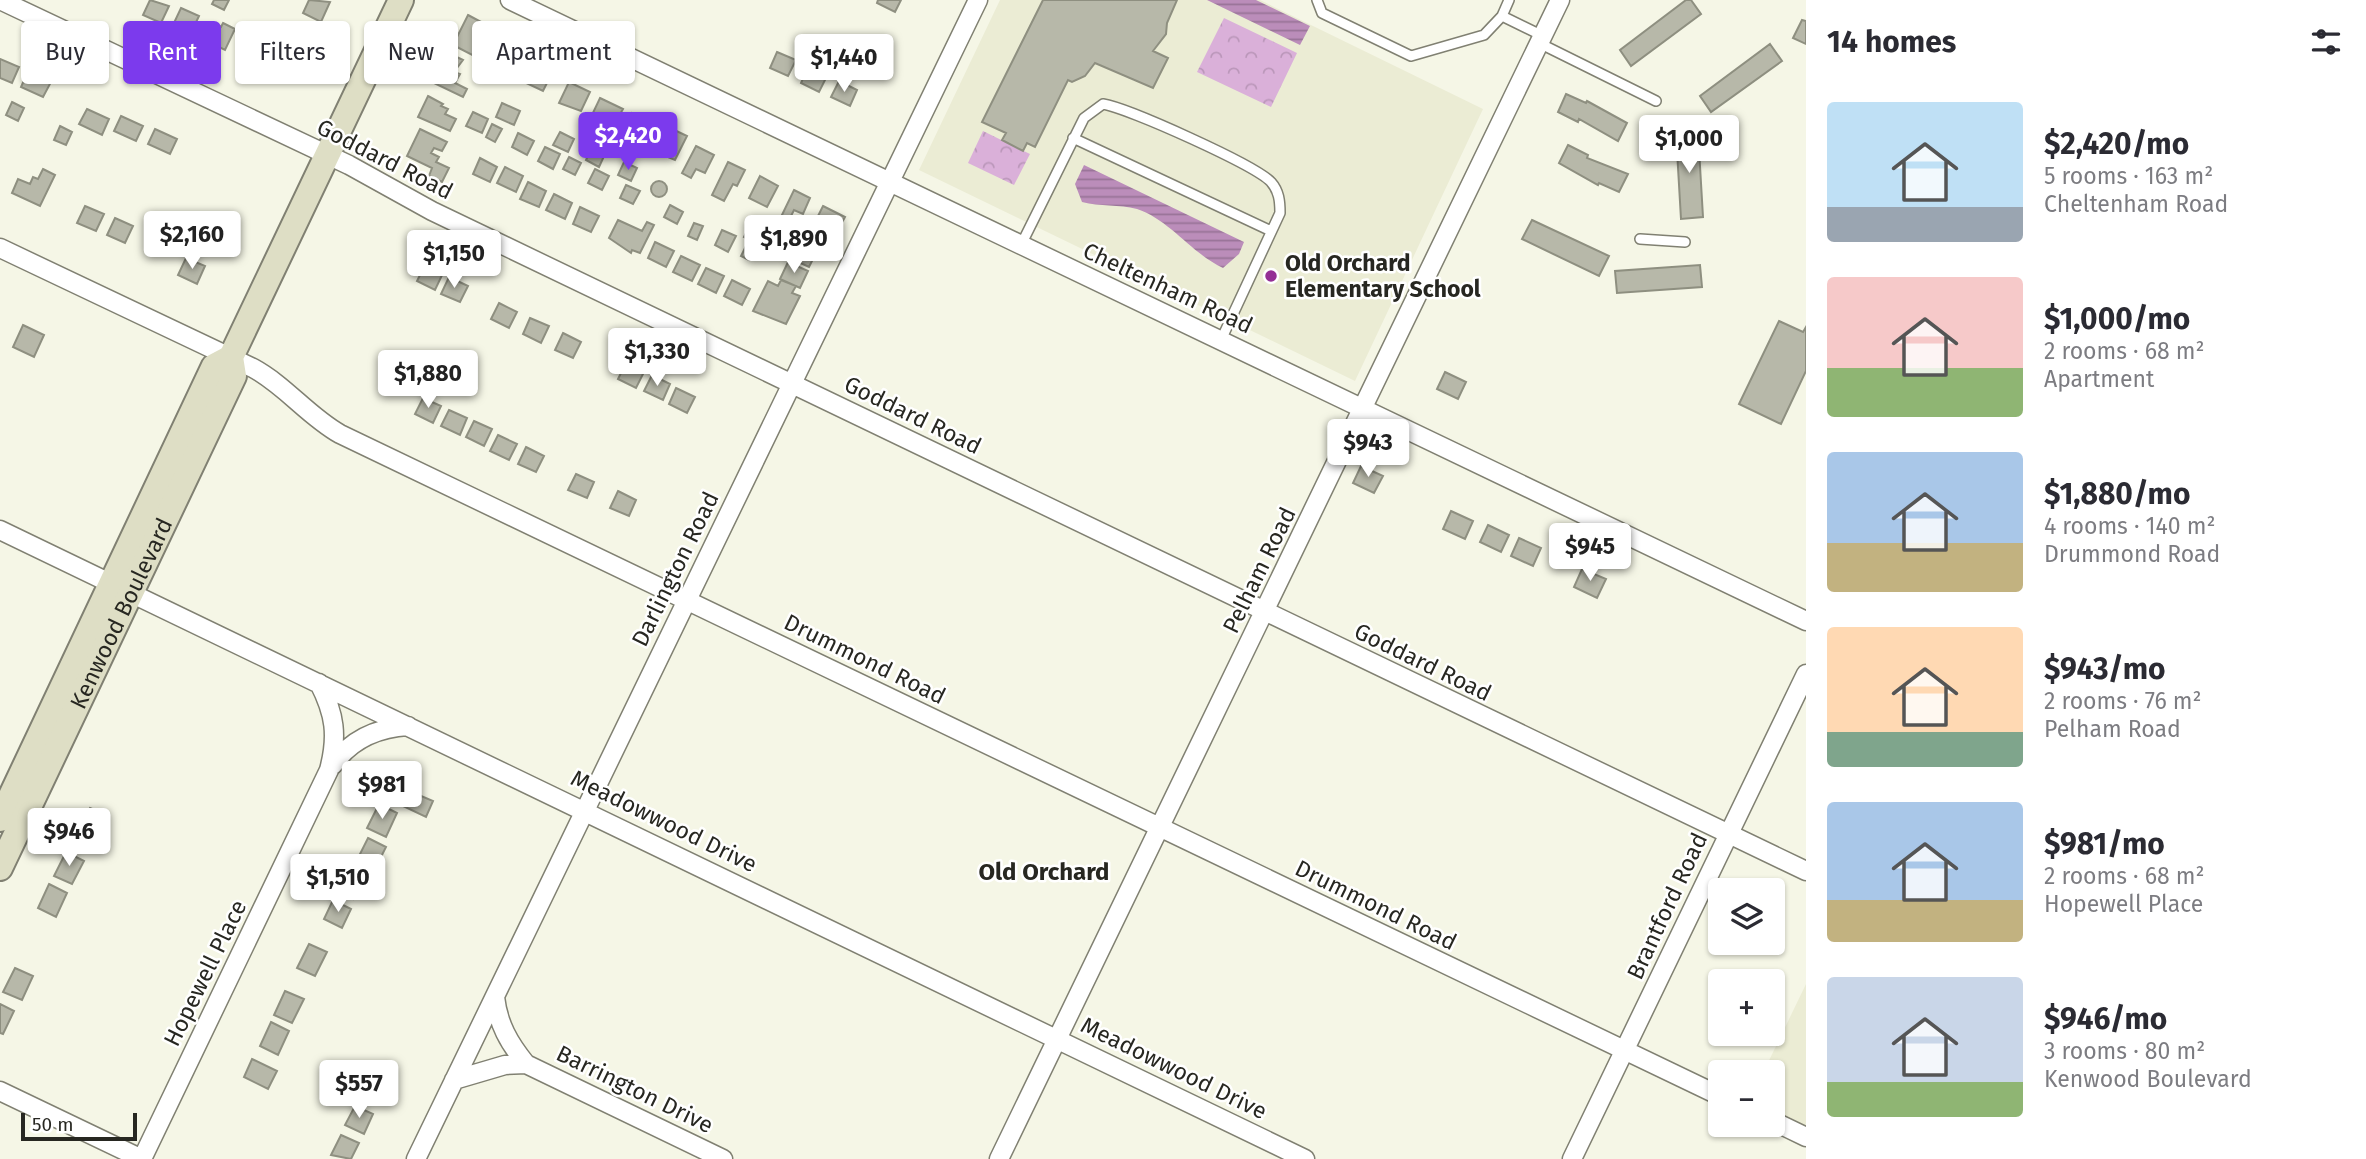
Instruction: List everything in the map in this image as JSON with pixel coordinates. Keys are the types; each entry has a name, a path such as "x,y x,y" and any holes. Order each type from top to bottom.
{"street":[{"name":"Goddard Road","path":"0,0 326,154 432,211 1806,871"},
{"name":"Kenwood Boulevard","path":"0,868 37,766 120,587 233,376 231,357 401,0"},
{"name":"Cheltenham Road","path":"510,0 1806,621"},
{"name":"Darlington Road","path":"416,1159 978,0"},
{"name":"Pelham Road","path":"999,1159 1266,613 1560,0"},
{"name":"Drummond Road","path":"0,248 270,377 317,420 340,434 1708,1090"},
{"name":"Meadowwood Drive","path":"0,530 1305,1159"},
{"name":"Brantford Road","path":"1572,1159 1806,674"},
{"name":"Hopewell Place","path":"319,683 333,712 336,730 329,770"},
{"name":"Hopewell Place","path":"142,1159 329,770 342,752 357,740 392,727 409,726"},
{"name":"Kenwood Boulevard","path":"0,819 37,766"},
{"path":"0,782 37,766"},
{"name":"Barrington Drive","path":"495,997 497,1017 511,1045 526,1064 723,1159"},
{"name":"Barrington Drive","path":"454,1080 505,1065 526,1064"},
{"path":"0,1091 142,1159"},
{"path":"1785,1127 1806,1137"}],"lane":[{"path":"1317,0 1322,13 1411,56 1484,35 1502,16 1509,0"},
{"path":"1502,16 1656,101"},
{"path":"1021,245 1084,118 1103,104 1130,110 1269,180 1277,191 1280,213 1221,341"},
{"path":"1073,138 1271,231"},
{"path":"1640,239 1685,242"}],"shaded area":[{"name":"Old Orchard Elementary School","path":"1000,0 1260,0 1483,109 1355,381 919,170"},
{"path":"1207,0 1256,0 1310,26 1300,45"},
{"path":"1084,165 1244,242 1239,254 1223,268 1211,262 1149,214 1130,207 1082,202 1075,184"},
{"path":"1806,984 1806,1137 1785,1127 1785,1060 1769,1060 1776,1046 1785,1046 1785,1027"}],"green space":[{"path":"1224,18 1297,53 1271,107 1197,72"},
{"path":"983,131 1030,154 1014,185 968,163"}],"building":[{"path":"150,0 169,6 162,21 143,15"},
{"path":"214,0 229,0 224,10 212,4"},
{"path":"309,0 330,2 321,21 303,13"},
{"path":"878,0 901,0 895,12 877,3"},
{"path":"1043,0 1177,0 1167,23 1166,34 1153,51 1168,58 1153,88 1095,63 1085,76 1072,82 1068,80 1035,147 1027,143 1023,151 1002,140 1006,133 982,122"},
{"path":"1686,0 1691,0 1701,14 1631,66 1620,50"},
{"path":"181,8 199,16 197,21 175,21"},
{"path":"468,15 479,21 472,21 472,55 458,48 458,35"},
{"path":"1802,20 1806,21 1806,44 1793,38"},
{"path":"223,23 235,29 225,50 221,48"},
{"path":"1770,44 1782,61 1711,112 1700,96"},
{"path":"777,52 796,60 788,76 770,68"},
{"path":"0,59 19,67 12,83 0,78"},
{"path":"808,67 827,76 819,92 801,83"},
{"path":"839,81 857,90 850,106 831,97"},
{"path":"22,84 50,84 43,97 21,87"},
{"path":"436,84 457,84 467,89 463,97"},
{"path":"528,84 546,84 543,91"},
{"path":"568,84 590,92 581,111 559,103"},
{"path":"1566,94 1586,103 1587,101 1627,123 1618,141 1579,119 1578,122 1558,112"},
{"path":"428,96 443,104 441,106 448,109 445,114 456,119 450,131 418,117"},
{"path":"600,98 623,109 618,118 614,116 611,122 603,118 601,122 591,117"},
{"path":"12,102 24,108 18,121 6,115"},
{"path":"502,103 520,111 514,125 496,117"},
{"path":"87,109 109,119 102,135 79,124"},
{"path":"473,112 488,119 482,133 466,126"},
{"path":"632,113 650,121 637,149 620,138"},
{"path":"121,116 143,126 136,141 114,131"},
{"path":"492,124 502,129 495,142 486,137"},
{"path":"60,126 72,132 66,145 54,140"},
{"path":"668,127 687,136 675,160 663,155 666,149 655,141 660,130 665,132"},
{"path":"155,129 177,139 170,154 148,144"},
{"path":"420,129 447,142 442,151 434,148 431,153 439,157 436,162 449,168 442,182 429,176 432,168 407,156"},
{"path":"560,132 574,139 568,152 553,145"},
{"path":"1698,132 1703,217 1681,219 1676,133"},
{"path":"518,133 534,141 527,155 512,147"},
{"path":"1568,145 1588,155 1587,158 1628,174 1619,192 1599,183 1598,185 1559,163"},
{"path":"696,146 714,155 705,173 696,169 691,178 682,173"},
{"path":"545,147 560,154 553,169 538,161"},
{"path":"592,147 605,154 599,167 586,160"},
{"path":"569,157 581,163 575,175 563,169"},
{"path":"480,158 497,167 490,182 473,174"},
{"path":"624,162 637,168 631,181 618,175"},
{"path":"728,162 745,170 737,186 733,184 724,201 712,195"},
{"path":"505,167 523,176 516,192 497,183"},
{"path":"43,169 55,175 40,206 12,193 18,179 30,184 33,177 38,179"},
{"path":"595,169 609,176 602,190 588,183"},
{"path":"760,176 778,186 767,207 749,198"},
{"path":"656,181 662,181 667,189 665,195 656,197 651,192 651,186"},
{"path":"528,182 546,191 539,207 520,199"},
{"path":"626,185 640,191 633,204 620,198"},
{"path":"794,190 810,198 803,214 794,210 789,220 781,217"},
{"path":"554,194 572,203 565,219 546,210"},
{"path":"670,205 683,212 677,224 664,217"},
{"path":"85,206 104,214 96,231 77,223"},
{"path":"823,206 845,217 838,230 834,227 831,233 813,226"},
{"path":"580,207 599,216 591,232 573,224"},
{"path":"115,218 133,226 125,243 107,235"},
{"path":"618,220 642,231 647,222 654,225 640,253 632,250 631,253 609,238"},
{"path":"1532,220 1609,256 1599,276 1522,239"},
{"path":"694,223 703,226 697,240 688,236"},
{"path":"750,225 763,231 757,243 744,237"},
{"path":"783,228 799,235 791,252 775,244"},
{"path":"722,230 736,236 728,252 715,245"},
{"path":"655,242 674,251 666,267 648,258"},
{"path":"748,242 756,246 749,260 741,256"},
{"path":"803,247 816,253 809,267 796,261"},
{"path":"681,256 700,265 692,281 673,272"},
{"path":"186,258 205,266 197,284 178,275"},
{"path":"788,262 808,271 800,288 780,279"},
{"path":"425,265 443,273 435,290 417,281"},
{"path":"1700,265 1702,287 1617,293 1615,271"},
{"path":"706,268 724,276 716,293 698,284"},
{"path":"449,277 468,286 460,302 441,294"},
{"path":"732,280 750,289 742,305 724,296"},
{"path":"781,280 796,286 792,293 800,296 786,324 753,311 768,281 778,286"},
{"path":"499,303 517,312 509,328 491,319"},
{"path":"530,318 549,326 541,343 523,334"},
{"path":"1779,321 1803,332 1806,327 1806,371 1781,424 1739,404"},
{"path":"23,325 44,335 34,357 13,347"},
{"path":"563,333 581,342 573,358 555,350"},
{"path":"626,363 644,372 636,388 618,379"},
{"path":"1445,372 1466,382 1458,399 1437,389"},
{"path":"652,375 670,384 663,400 644,391"},
{"path":"676,388 695,397 687,413 669,404"},
{"path":"423,398 441,406 433,423 415,414"},
{"path":"449,410 467,418 460,435 441,426"},
{"path":"474,421 492,429 484,446 466,437"},
{"path":"498,435 517,444 509,460 490,451"},
{"path":"526,447 544,456 536,472 518,464"},
{"path":"1361,466 1383,476 1374,493 1353,483"},
{"path":"576,474 594,482 587,498 568,490"},
{"path":"618,491 636,500 629,516 610,508"},
{"path":"1451,511 1473,521 1465,539 1443,529"},
{"path":"1488,525 1509,535 1501,552 1480,542"},
{"path":"1519,538 1541,548 1533,566 1511,556"},
{"path":"1582,569 1606,579 1597,598 1574,587"},
{"path":"392,775 417,787 412,798 417,800 419,795 433,801 426,817 382,796"},
{"path":"379,804 397,813 386,837 367,828"},
{"path":"90,808 108,816 96,840 78,832"},
{"path":"368,838 386,847 374,871 356,862"},
{"path":"66,852 84,861 72,884 54,876"},
{"path":"347,867 365,875 353,899 335,891"},
{"path":"49,884 67,893 56,917 38,908"},
{"path":"333,900 351,909 342,928 324,919"},
{"path":"309,944 327,952 315,976 297,968"},
{"path":"15,968 33,976 22,1000 3,992"},
{"path":"285,991 304,999 292,1023 274,1015"},
{"path":"0,1004 14,1011 3,1034 0,1033"},
{"path":"271,1022 289,1031 278,1055 260,1046"},
{"path":"252,1059 277,1071 268,1089 244,1077"},
{"path":"370,1075 388,1084 379,1103 361,1095"},
{"path":"355,1106 373,1114 364,1134 345,1125"},
{"path":"341,1135 359,1143 351,1159 331,1155"}],"place":[{"name":"Old Orchard Elementary School","path":"1271,276"}],"district":[{"name":"Old Orchard","path":"1044,872"}]}
